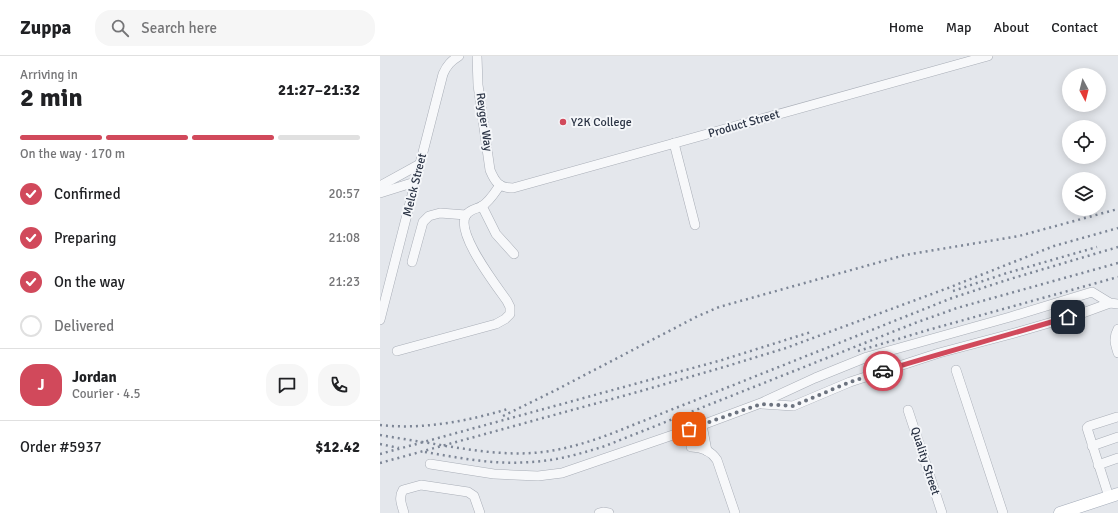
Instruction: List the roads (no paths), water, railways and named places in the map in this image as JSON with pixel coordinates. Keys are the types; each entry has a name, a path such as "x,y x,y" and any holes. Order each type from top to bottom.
{"main road":[{"path":"1060,513 1113,495"}],"street":[{"name":"Melck Street","path":"380,320 444,74 448,64 459,56"},
{"name":"Reyger Way","path":"477,56 478,85 490,170 494,180 500,185"},
{"name":"Product Street","path":"500,185 506,188 513,188 988,56"},
{"path":"674,143 695,225"},
{"path":"380,186 420,164"},
{"path":"380,193 415,182"},
{"path":"397,351 496,324 510,314 510,307 507,301 472,248 465,230 464,221 466,215 471,210 482,206 488,201 500,185"},
{"path":"482,206 496,234 514,254"},
{"path":"412,262 423,222 429,216 440,214 466,215"},
{"path":"430,464 494,474 538,476 562,473 761,404 815,378 867,357 923,340 1010,317 1092,292 1114,303"},
{"path":"761,404 793,406 850,382 939,353 1018,332 1114,303"},
{"path":"1118,329 1114,338 1118,353"},
{"path":"956,370 1003,513"},
{"name":"Quality Street","path":"908,410 942,513"},
{"path":"1113,495 1098,465 1088,432 1088,427 1117,416"},
{"path":"702,425 707,451"},
{"path":"1092,446 1118,437"},
{"path":"691,447 701,448 714,455 720,467 735,513"},
{"path":"1098,465 1118,458"},
{"path":"404,513 400,494 403,490 421,485 468,492 474,496 480,513"},
{"path":"599,513 609,513"}],"railway":[{"path":"503,416 696,317 719,307 905,255 1019,236 1118,209"},
{"path":"380,463 641,391 786,348 948,288 1054,246 1118,228"},
{"path":"953,291 1007,273 1097,247"},
{"path":"380,435 458,448 494,452 531,453 566,448 611,434 952,298 1118,247"},
{"path":"425,452 451,457 503,463 558,459 577,454 605,446 915,323 957,308 1118,263"},
{"path":"858,351 1118,277"},
{"path":"380,454 722,360 811,332"},
{"path":"380,425 412,426 445,423 461,421 508,409"},
{"path":"380,444 399,448"}],"place":[{"name":"Y2K College","path":"563,122"}]}
